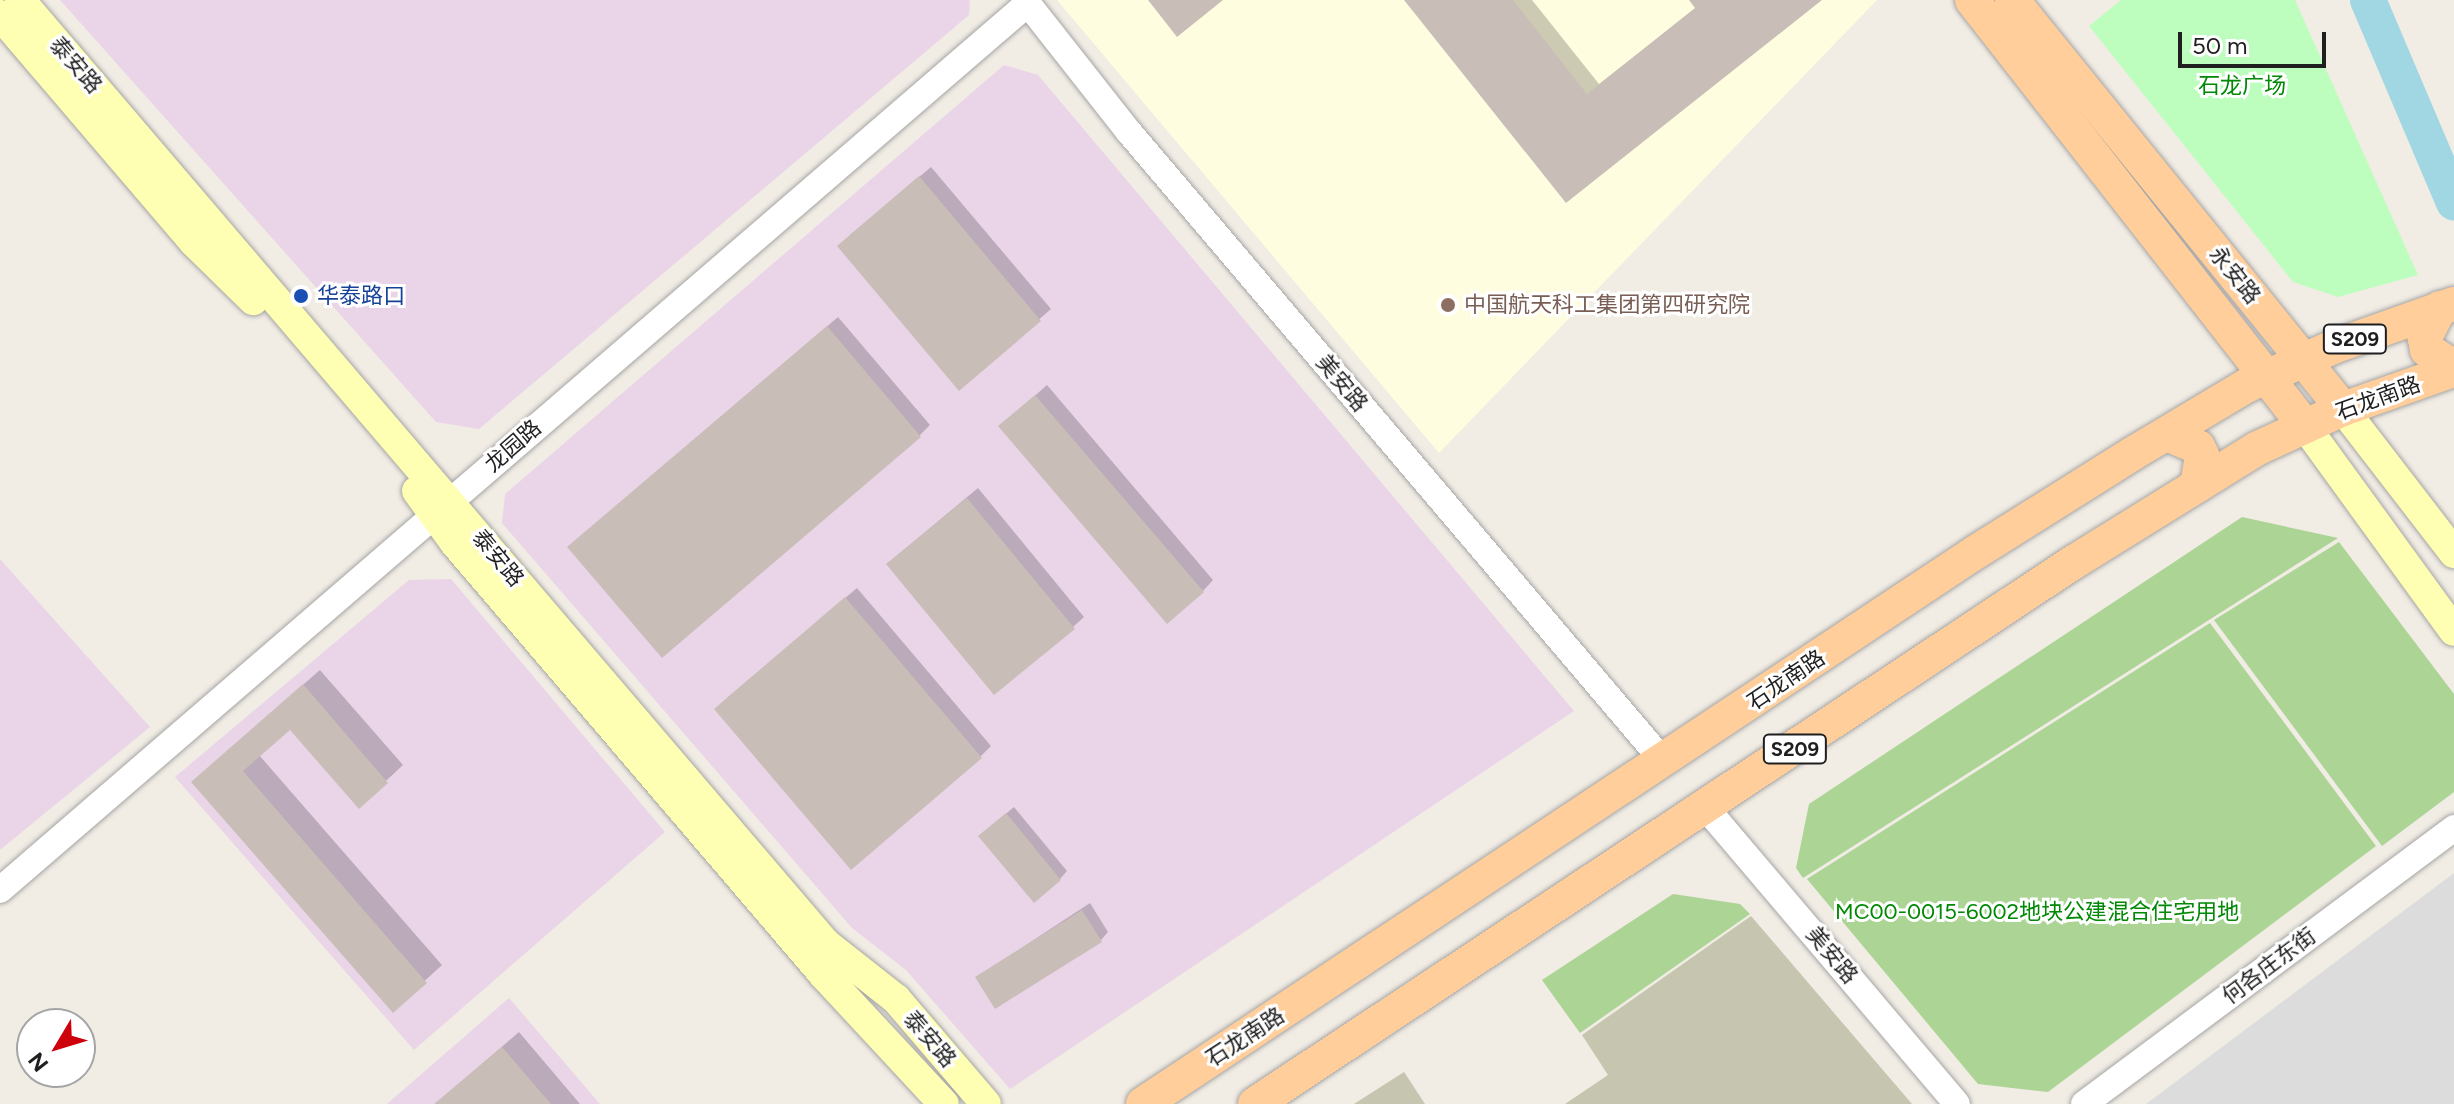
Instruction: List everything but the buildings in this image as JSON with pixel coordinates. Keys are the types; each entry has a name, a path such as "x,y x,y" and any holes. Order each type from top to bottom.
{"main road":[{"name":"泰安路","path":"20,0 442,507 824,975 944,1104"},
{"name":"永安路","path":"1972,0 2305,426"},
{"name":"永安路","path":"2012,0 2343,409 2454,553"},
{"name":"泰安路","path":"0,15 442,507 825,943 896,999 986,1104"},
{"name":"石龙南路","path":"1143,1104 1664,762 1976,552 2167,434 2268,376 2446,306"},
{"path":"2446,306 2425,338 2427,350 2454,368"},
{"name":"石龙南路","path":"1255,1104 2197,486 2305,426 2454,368"},
{"path":"2305,426 2454,631"},
{"path":"2167,434 2198,447 2202,455 2197,486"}],"street":[{"name":"龙园路","path":"0,890 1026,2"},
{"name":"美安路","path":"1026,2 1129,132 1664,762"},
{"name":"美安路","path":"1706,808 1957,1104"},
{"name":"何各庄东街","path":"2084,1104 2454,828"}],"shaded area":[{"path":"60,0 970,0 969,15 479,429 436,422"},
{"name":"中国航天科工集团第四研究院","path":"1057,0 1877,0 1439,453"},
{"path":"1004,65 1038,75 1574,711 1010,1089 906,970 852,928 502,523 505,494"},
{"path":"0,559 150,727 0,850"},
{"path":"451,579 665,832 414,1050 175,777 409,580"},
{"path":"2454,873 2454,1104 2146,1104"},
{"path":"1751,916 1912,1104 1565,1104 1608,1075 1582,1035"},
{"path":"509,998 600,1104 387,1104"},
{"path":"1404,1072 1425,1104 1354,1104"}],"green space":[{"name":"石龙广场","path":"2121,0 2295,0 2418,275 2338,297 2293,282 2089,26"},
{"path":"2242,517 2338,538 1803,878 1796,868 1809,804"},
{"path":"2339,542 2454,694 2454,792 2382,846 2214,620"},
{"name":"MC00-0015-6002地块公建混合住宅用地","path":"2210,623 2376,846 2048,1092 1978,1084 1807,879"},
{"path":"1673,894 1740,904 1750,914 1580,1033 1542,980"}],"waterway":[{"path":"2368,0 2454,203"}],"place":[{"name":"华泰路口","path":"301,296"},
{"name":"中国航天科工集团第四研究院","path":"1448,305"}]}
